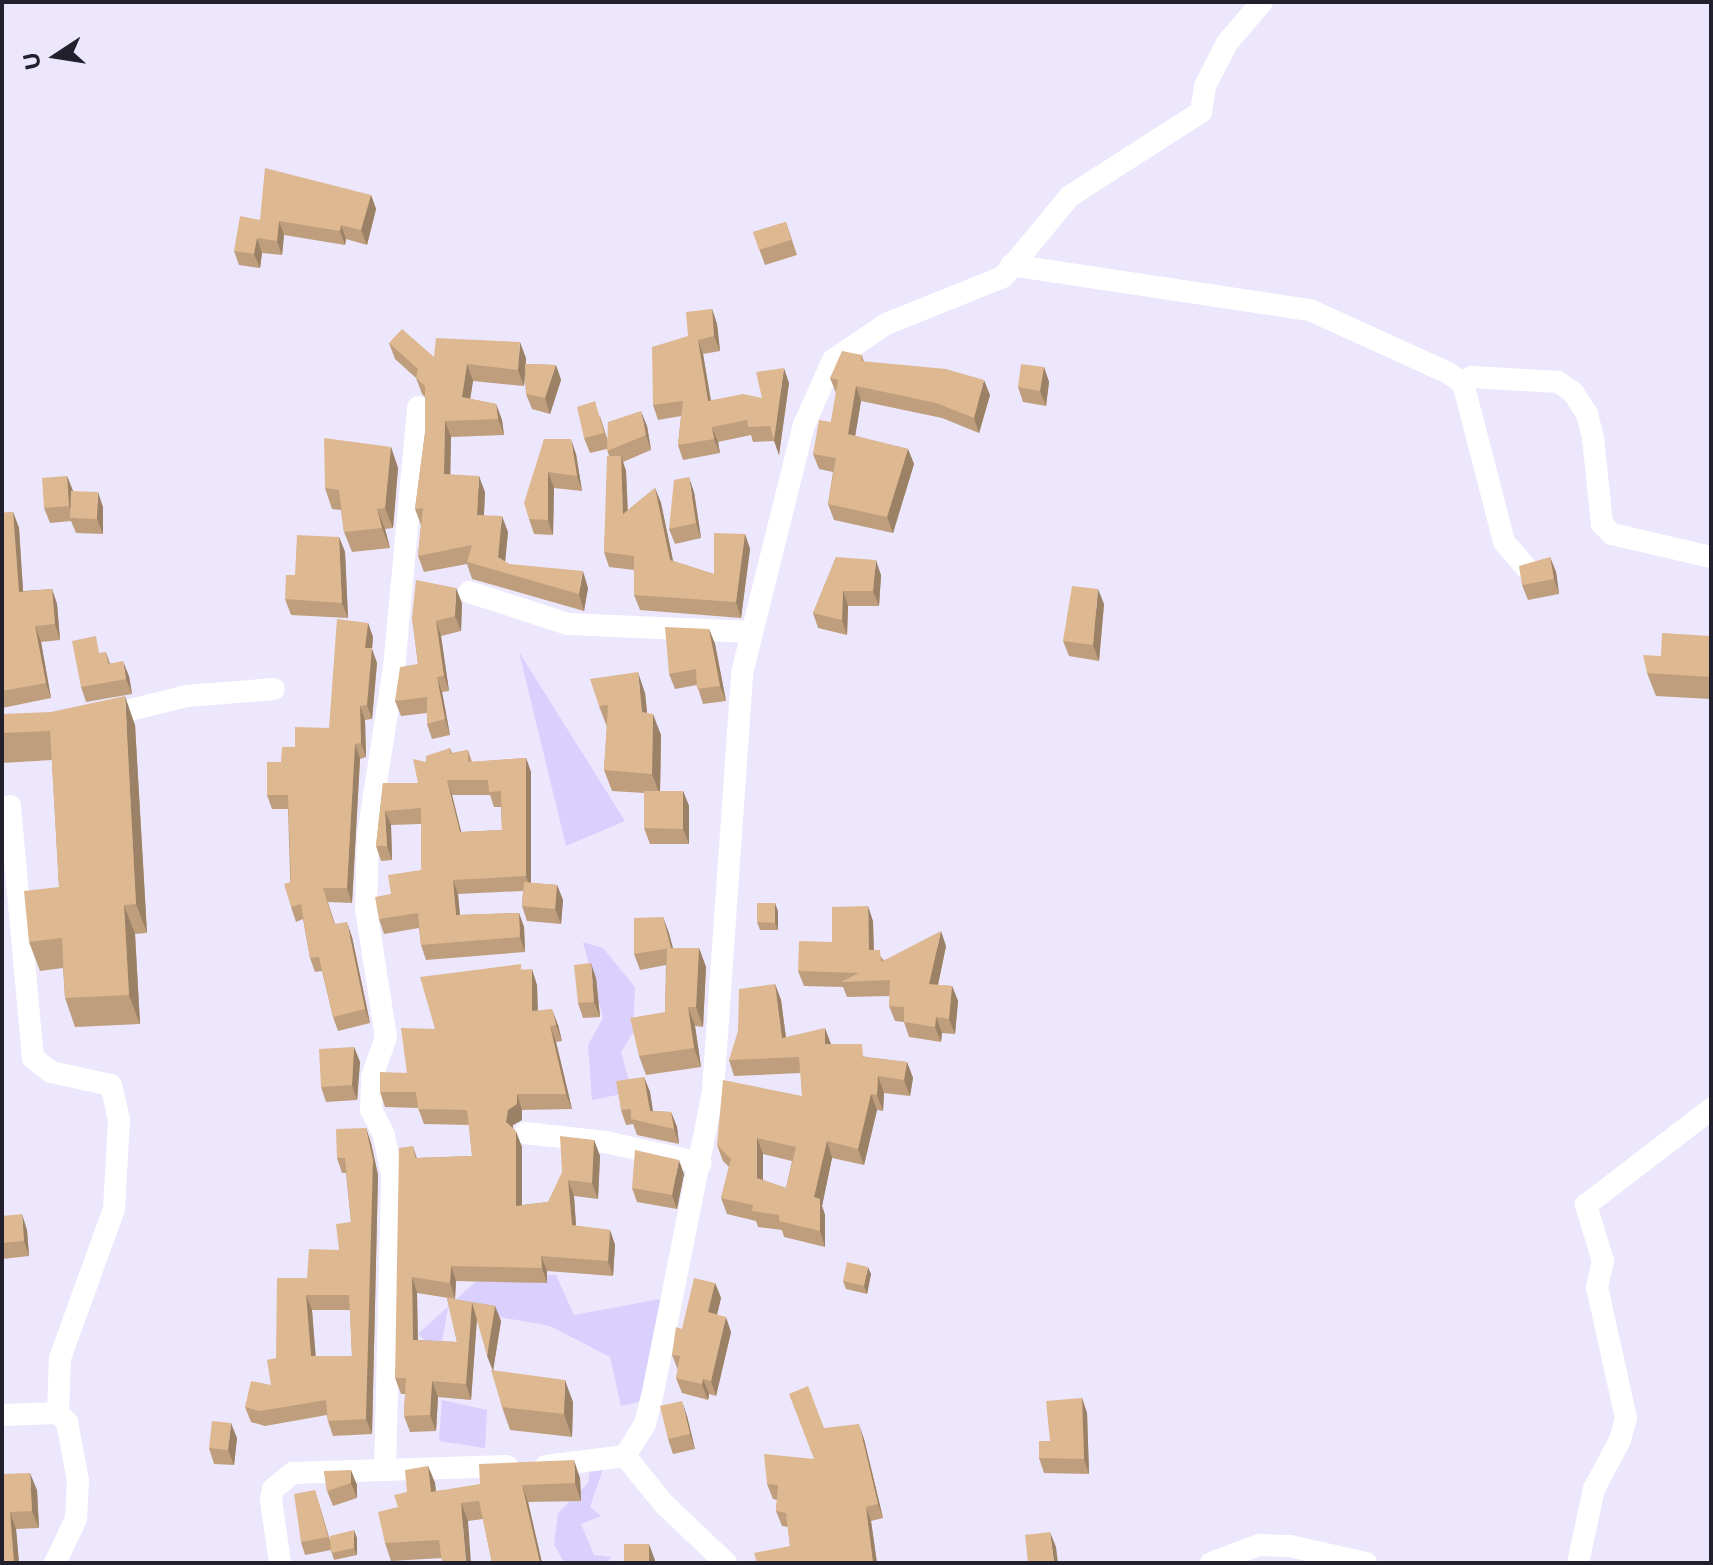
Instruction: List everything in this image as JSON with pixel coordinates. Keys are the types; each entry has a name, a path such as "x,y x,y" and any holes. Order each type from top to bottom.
{"street":[{"path":"280,1563 273,1489 293,1473 569,1466 625,1456 645,1424 701,1163 713,1091 742,673 804,425 833,360 886,324 987,286 1014,261 1032,236 1070,196 1201,112 1205,86 1227,43 1262,2"},
{"path":"1014,261 1310,310 1463,383"},
{"path":"1463,383 1472,377 1558,382 1573,392 1587,414 1593,438 1602,524 1612,534 1711,557"},
{"path":"1463,383 1504,542 1527,568"},
{"path":"385,1470 392,1174 384,1135 371,1110 372,1077 386,1037 366,909 368,835 394,668 418,407"},
{"path":"469,592 568,624 751,632"},
{"path":"75,724 187,696 274,689"},
{"path":"10,806 33,1058 51,1072 111,1085 119,1120 121,1159 114,1209 60,1358 58,1413"},
{"path":"1578,1563 1594,1489 1620,1440 1626,1418 1597,1287 1603,1261 1586,1205 1711,1109"},
{"path":"525,1133 605,1142 701,1163"},
{"path":"2,1415 58,1413 67,1422 78,1481 76,1519 55,1563"},
{"path":"625,1456 664,1504 726,1563"},
{"path":"1211,1563 1259,1545 1366,1563"}],"shaded area":[{"path":"519,652 625,821 566,846"},
{"path":"583,942 603,948 635,987 633,1033 621,1052 629,1081 622,1094 592,1100 588,1045 603,1018"},
{"path":"483,1275 556,1275 574,1315 665,1298 646,1400 621,1406 610,1357 550,1326 448,1308 440,1353 418,1334"},
{"path":"442,1400 487,1410 485,1448 439,1441"},
{"path":"604,1466 590,1507 601,1516 581,1524 594,1555 611,1557 607,1563 564,1563 554,1544 558,1513 588,1483 590,1469"}],"building":[{"path":"265,168 371,195 361,230 341,225 340,231 279,221 277,241 257,238 254,254 234,251 240,216 260,220"},
{"path":"786,222 791,240 759,250 753,232"},
{"path":"712,309 714,336 698,340 708,401 743,394 762,398 756,372 784,368 774,440 770,426 748,427 747,420 712,427 714,439 678,445 683,401 653,405 652,347 688,336 686,312"},
{"path":"402,329 434,357 436,338 520,342 518,370 467,364 462,397 496,404 498,419 445,421 444,474 479,476 477,515 502,516 498,557 509,564 583,571 579,594 467,562 472,545 418,556 423,508 415,509 425,433 425,386 416,378 418,369 389,343"},
{"path":"842,351 862,355 861,361 946,369 984,380 974,418 936,403 856,386 848,434 908,449 887,517 828,504 836,458 813,454 819,420 831,422 838,380 830,378"},
{"path":"525,364 556,365 545,398 526,394"},
{"path":"1021,364 1044,367 1040,391 1018,387"},
{"path":"595,401 604,433 584,438 577,407"},
{"path":"641,411 646,435 607,451 608,422"},
{"path":"324,438 391,447 385,508 377,509 382,528 344,532 339,490 325,488"},
{"path":"544,439 571,439 577,476 548,472 548,520 529,519 524,503"},
{"path":"607,456 621,456 623,514 655,488 670,560 714,574 714,533 745,534 736,602 634,595 634,556 604,552"},
{"path":"67,476 69,506 44,508 42,478"},
{"path":"689,477 696,523 669,529 674,480"},
{"path":"71,491 98,492 97,519 70,518"},
{"path":"13,512 19,592 52,589 55,624 35,626 46,683 2,691 2,513"},
{"path":"297,535 339,537 342,603 285,599 286,575 295,575"},
{"path":"836,557 876,560 873,591 843,591 842,620 813,613"},
{"path":"1550,557 1554,579 1522,585 1519,566"},
{"path":"416,580 456,588 455,616 436,621 444,676 437,677 445,719 427,724 427,697 395,701 400,667 418,664 412,617"},
{"path":"1072,586 1098,589 1093,645 1063,641"},
{"path":"337,619 368,623 365,648 372,648 367,705 360,706 361,743 355,744 347,888 323,888 334,924 347,922 365,1009 333,1017 319,957 310,958 301,904 291,907 284,884 291,882 288,795 267,795 267,762 281,762 282,747 295,747 295,727 329,728"},
{"path":"665,627 709,629 720,686 697,689 696,669 669,674"},
{"path":"1662,633 1711,636 1711,677 1647,673 1643,655 1661,656"},
{"path":"96,636 99,653 106,652 108,664 123,661 126,679 81,687 72,641"},
{"path":"638,672 642,712 653,714 652,774 604,770 608,705 599,706 590,679"},
{"path":"125,696 136,904 124,905 129,995 65,998 62,938 29,942 24,891 59,887 50,731 2,733 2,714 51,712"},
{"path":"450,748 450,754 468,750 468,762 526,758 526,876 453,880 456,915 519,913 520,937 421,945 418,913 379,919 375,897 391,894 388,875 421,870 421,808 385,811 387,846 376,846 383,783 418,783 413,759 426,762 426,756","holes":["447,780 488,780 489,792 501,791 502,830 460,832"]},
{"path":"644,791 683,791 683,829 644,828"},
{"path":"524,882 557,885 555,909 522,906"},
{"path":"757,903 775,903 775,923 757,922"},
{"path":"868,906 869,950 880,950 881,962 941,931 929,984 952,986 949,1019 936,1017 935,1027 904,1022 904,1007 889,1006 890,980 841,982 859,973 798,971 799,941 832,942 832,907"},
{"path":"663,917 671,948 634,954 634,918"},
{"path":"667,948 699,948 696,1007 688,1007 694,1048 639,1056 630,1018 665,1012"},
{"path":"591,963 594,1002 578,1003 574,965"},
{"path":"521,964 521,970 532,969 532,1011 552,1009 556,1025 550,1026 566,1094 517,1094 517,1104 508,1110 506,1122 516,1131 516,1206 548,1202 562,1172 560,1136 594,1140 592,1183 568,1180 572,1225 610,1230 608,1261 541,1256 542,1268 451,1266 450,1283 412,1277 413,1340 457,1342 447,1298 472,1302 466,1384 432,1381 430,1415 404,1416 406,1378 395,1378 399,1148 413,1146 415,1158 472,1156 467,1110 418,1109 416,1092 380,1092 380,1072 407,1073 401,1028 435,1029 420,977"},
{"path":"775,984 782,1038 825,1028 825,1044 862,1044 863,1057 907,1062 904,1080 878,1076 877,1095 871,1094 858,1149 827,1141 814,1197 820,1199 820,1231 779,1221 779,1215 752,1211 753,1205 721,1198 731,1159 717,1145 723,1080 802,1096 799,1057 729,1060 738,1031 739,989","holes":["757,1138 796,1147 786,1188 757,1178"]},
{"path":"354,1047 352,1085 321,1087 319,1049"},
{"path":"644,1077 650,1111 671,1112 674,1129 631,1119 631,1109 621,1110 616,1081"},
{"path":"366,1128 373,1160 366,1419 328,1421 326,1400 260,1411 245,1407 251,1381 271,1385 267,1360 276,1358 277,1278 307,1278 309,1249 339,1250 336,1224 351,1222 345,1158 337,1158 336,1129","holes":["306,1295 349,1295 352,1356 311,1356"]},
{"path":"635,1150 679,1160 672,1195 632,1188"},
{"path":"22,1214 24,1241 2,1243 2,1216"},
{"path":"847,1262 868,1267 864,1286 843,1281"},
{"path":"694,1278 715,1283 708,1312 726,1317 711,1381 703,1379 702,1384 676,1378 680,1356 672,1355 676,1327 682,1329"},
{"path":"472,1302 495,1306 487,1356"},
{"path":"491,1370 565,1380 564,1414 502,1407"},
{"path":"808,1386 824,1428 859,1424 878,1504 866,1507 873,1563 757,1563 754,1553 790,1546 786,1513 776,1511 778,1485 767,1484 764,1454 814,1459 789,1394"},
{"path":"1082,1398 1084,1459 1039,1458 1039,1441 1050,1441 1046,1401"},
{"path":"682,1401 690,1434 668,1439 660,1406"},
{"path":"212,1421 231,1423 228,1450 209,1448"},
{"path":"574,1460 575,1483 522,1485 540,1563 492,1563 479,1501 461,1503 466,1563 442,1563 439,1540 385,1543 378,1512 398,1507 394,1495 407,1492 405,1470 428,1466 431,1492 480,1484 479,1464"},
{"path":"351,1470 351,1483 327,1491 324,1471"},
{"path":"30,1473 32,1511 10,1512 14,1563 2,1563 2,1474"},
{"path":"315,1490 328,1537 301,1542 294,1494"},
{"path":"354,1530 354,1548 331,1553 330,1536"},
{"path":"1050,1532 1054,1563 1028,1563 1025,1535"},
{"path":"624,1544 649,1544 649,1563 624,1563"}]}
